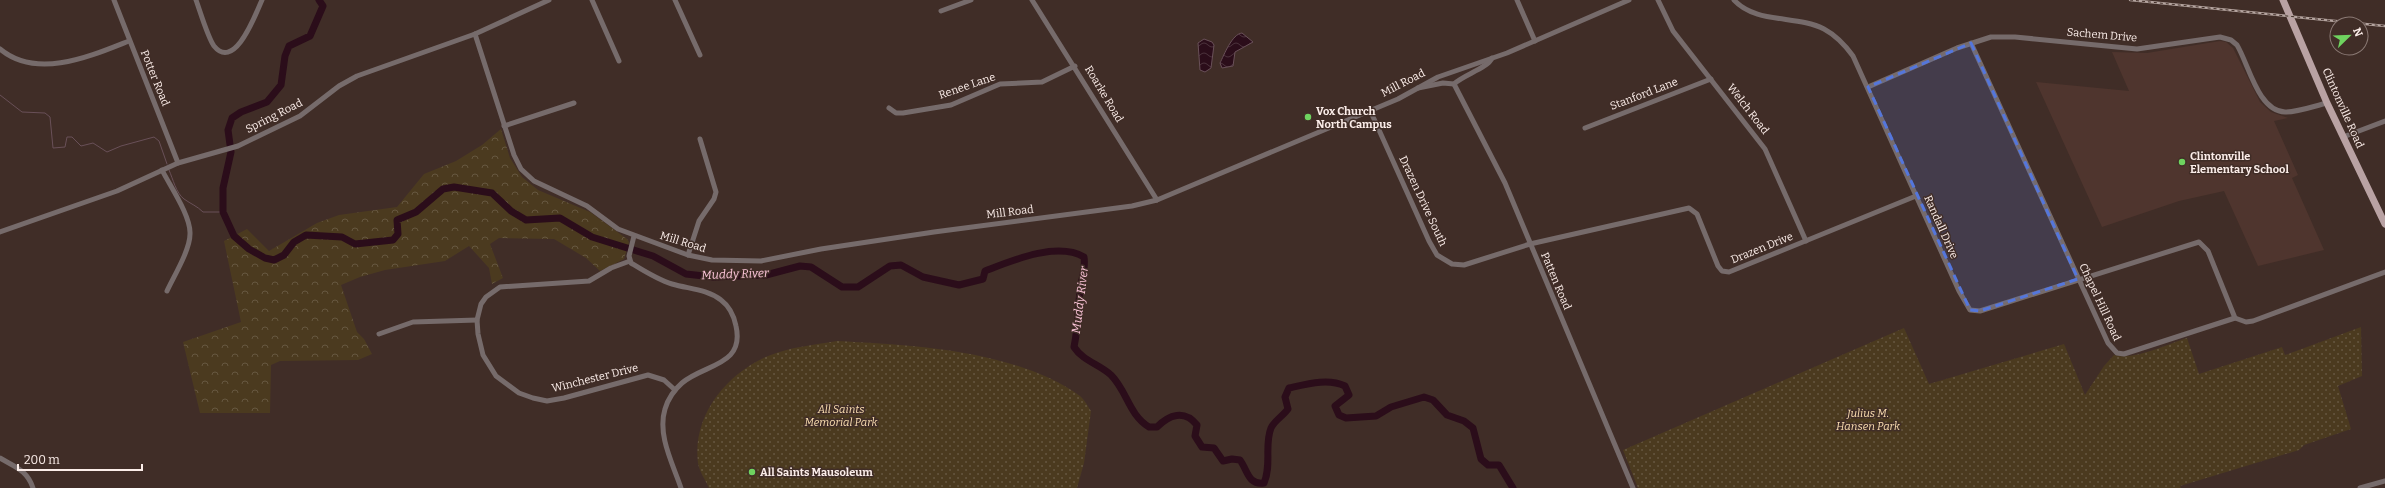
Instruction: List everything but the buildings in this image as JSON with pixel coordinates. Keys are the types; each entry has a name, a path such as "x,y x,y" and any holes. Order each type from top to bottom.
{"main road":[{"name":"Clintonville Road","path":"2283,0 2327,103 2385,224"}],"street":[{"name":"Potter Road","path":"114,0 178,163"},
{"path":"196,0 214,46 222,52 230,51 238,46 262,0"},
{"name":"Spring Road","path":"0,232 111,193 178,163 234,147 300,116 338,86 357,76 475,34 538,2 549,0"},
{"path":"592,0 619,60"},
{"path":"675,0 700,55"},
{"path":"941,11 971,0"},
{"name":"Roarke Road","path":"1032,0 1075,66 1157,200"},
{"path":"1517,0 1535,41"},
{"name":"Mill Road","path":"475,34 516,160 534,181 587,206 618,229 688,255 712,260 761,260 821,249 934,232 1132,206 1157,200 1370,110 1438,77 1535,41 1629,0"},
{"name":"Welch Road","path":"1658,0 1673,31 1765,148 1806,241"},
{"name":"Randall Drive","path":"1734,0 1749,10 1811,24 1834,34 1844,43 1853,56 1868,87 1964,303 1970,310 1980,311 2199,242 2208,251 2235,318"},
{"name":"Sachem Drive","path":"1868,87 1971,43 1991,37 2008,37 2136,49 2224,37 2237,45 2261,96 2270,106 2287,112 2327,103"},
{"path":"0,49 17,60 38,63 66,62 93,55 129,41"},
{"name":"Chapel Hill Road","path":"1971,43 2108,343 2117,353 2124,354 2235,318 2246,322 2253,321 2385,272"},
{"path":"1417,88 1443,83 1454,84 1465,75 1488,64 1492,58"},
{"name":"Renee Lane","path":"889,108 896,113 950,105 1000,84 1042,82 1075,66"},
{"name":"Stanford Lane","path":"1585,128 1711,79"},
{"name":"Patten Road","path":"1454,84 1496,164 1633,488"},
{"path":"504,126 574,104"},
{"name":"Drazen Drive South","path":"1370,110 1420,222 1437,255 1452,264 1464,265 1530,244"},
{"path":"2343,137 2385,121"},
{"path":"688,255 699,221 714,199 716,192 700,139"},
{"path":"162,170 186,218 190,234 182,259 167,291"},
{"name":"Drazen Drive","path":"1530,244 1689,208 1697,214 1718,266 1722,271 1729,272 1916,196"},
{"path":"634,236 630,252 630,261 661,280 715,296 724,303 734,317 738,335 737,344 731,355 722,362 689,378 675,390 665,409 663,431 681,488"},
{"name":"Winchester Drive","path":"630,261 611,268 589,281 500,287 486,297 481,304 477,320 480,345 489,367 506,385 519,393 547,401 648,375 664,380 675,390"},
{"path":"379,334 413,322 477,320"},
{"path":"0,458 22,469 30,480 33,488"},
{"path":"2360,488 2385,481"}],"highlighted area":[{"path":"1971,43 2078,279 1980,311 1970,310 1868,87"}],"shaded area":[{"name":"Clintonville Elementary School","path":"2220,41 2226,42 2233,48 2260,102 2271,112 2288,118 2274,121 2298,175 2292,178 2324,250 2258,266 2224,191 2179,201 2102,227 2036,82 2129,91 2112,52 2147,53"}],"green space":[{"path":"501,129 510,158 522,177 538,190 590,212 627,239 629,242 624,259 600,271 586,258 554,239 499,238 490,244 503,278 492,284 489,268 469,246 445,261 385,270 360,277 341,285 357,332 364,339 372,354 358,360 280,361 271,365 270,413 200,413 183,342 241,322 224,241 247,229 269,251 317,223 339,215 397,207 424,174 456,161 482,145"},
{"name":"Julius M. Hansen Park","path":"2361,327 2362,376 2338,386 2351,429 2304,445 2299,450 2180,486 2181,488 1638,488 1623,450 1904,328 1929,384 2064,344 2085,395 2104,366 2114,355 2131,356 2140,354 2187,338 2199,374 2282,347 2285,355"},
{"name":"All Saints Memorial Park","path":"837,341 930,348 995,359 1026,369 1054,381 1080,396 1091,411 1084,463 1077,488 709,488 701,473 698,463 700,429 706,413 726,385 738,374 768,356 793,348"}],"water":[{"path":"1242,33 1253,42 1235,52 1233,66 1222,68 1220,63 1229,45 1238,34"},
{"path":"1204,39 1212,42 1214,45 1211,68 1205,72 1200,70 1198,43"}],"waterway":[{"name":"Muddy River","path":"319,0 323,6 310,36 289,46 285,56 281,85 267,102 241,112 232,118 228,130 231,152 223,188 223,212 234,236 249,249 265,258 274,260 284,255 294,242 306,235 342,237 355,244 393,240 398,234 397,220 416,212 443,189 454,187 492,193 511,211 526,220 560,218 592,237 653,256 686,274 713,277 766,275 800,266 811,267 842,287 858,287 890,266 901,265 923,277 959,285 983,279 985,271 1034,254 1061,251 1073,253 1084,257 1084,270 1080,291 1074,347 1082,356 1111,375 1121,388 1137,416 1149,427 1157,427 1166,419 1172,417 1182,415 1187,417 1197,425 1195,436 1202,447 1214,448 1223,461 1232,459 1240,460 1251,480 1264,483 1267,469 1269,435 1272,425 1288,409 1285,397 1289,388 1325,382 1332,382 1345,386 1349,395 1335,406 1339,415 1346,418 1376,416 1391,407 1424,397 1433,400 1447,415 1464,421 1473,428 1481,459 1488,465 1499,465 1513,488"},
{"path":"0,95 22,112 45,113 50,117 53,148 65,147 67,137 72,137 81,146 93,143 107,152 121,146 154,137 159,141 167,164"},
{"path":"169,170 177,190 184,199 203,212 223,212"}],"railway":[{"path":"2130,0 2385,26"}],"place":[{"name":"Vox Church North Campus","path":"1308,117"},
{"name":"Clintonville Elementary School","path":"2182,162"},
{"name":"All Saints Mausoleum","path":"752,472"}]}
